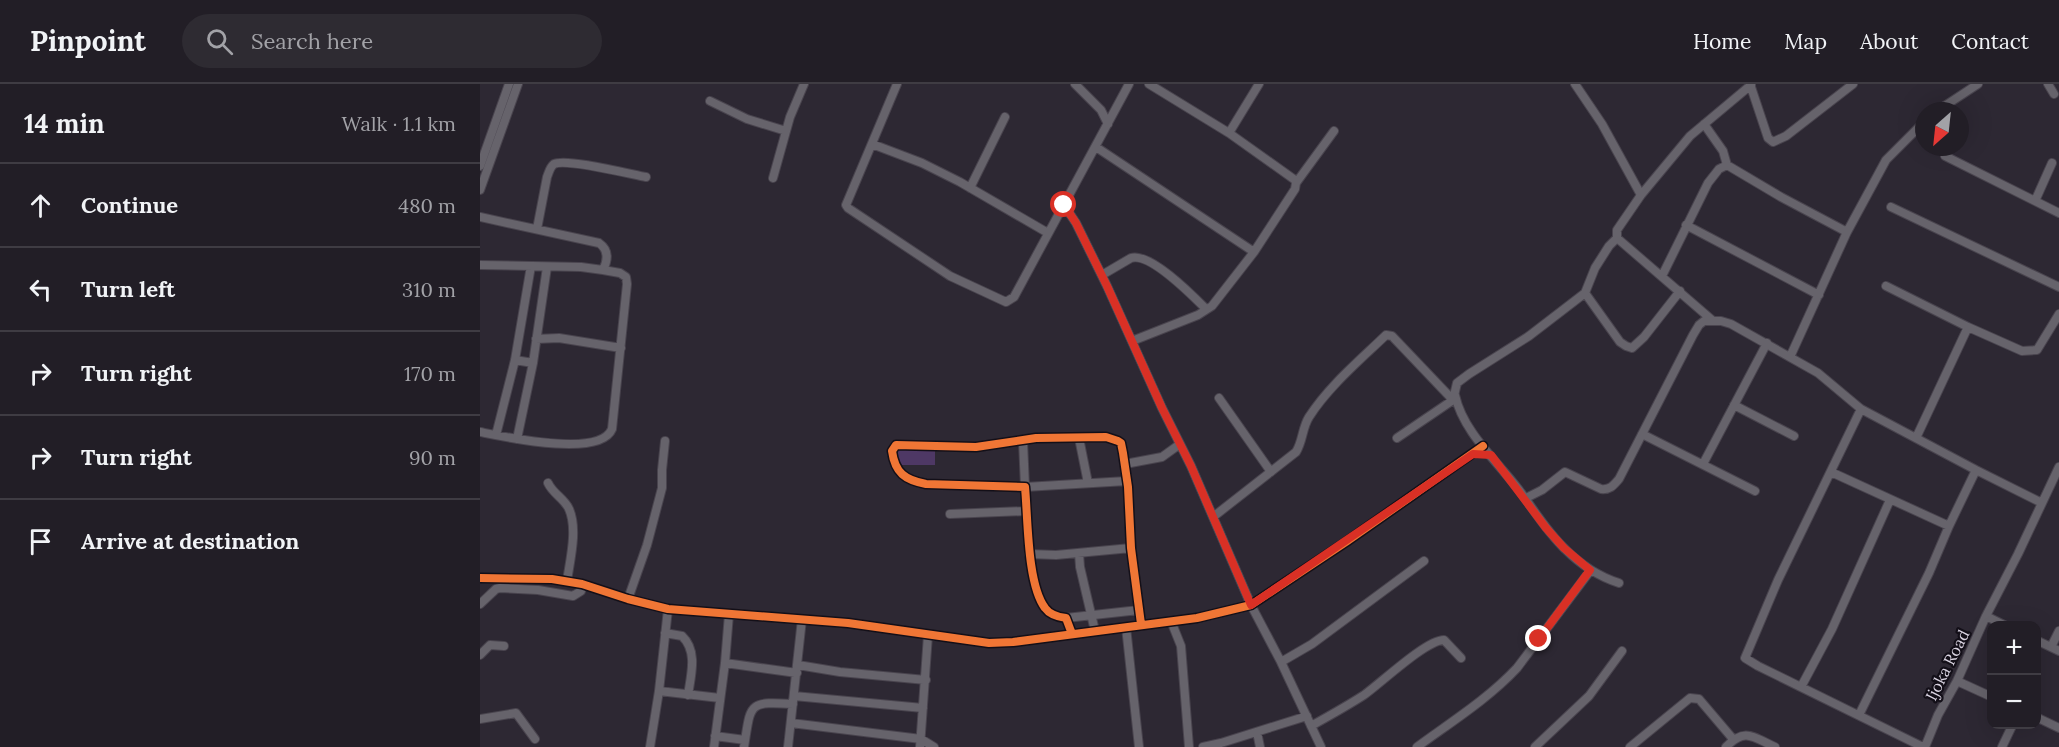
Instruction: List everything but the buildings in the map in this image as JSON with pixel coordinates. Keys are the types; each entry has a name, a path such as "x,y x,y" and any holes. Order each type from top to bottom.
{"street":[{"path":"480,166 509,84"},
{"path":"480,190 518,84"},
{"path":"773,178 786,131 804,84"},
{"path":"897,84 847,202 848,208 941,271 1002,301 1011,300 1129,84"},
{"path":"1075,84 1101,110 1108,124"},
{"path":"1149,84 1229,133 1295,180 1296,183"},
{"path":"1229,133 1259,84"},
{"path":"1575,84 1602,124 1641,195"},
{"path":"1397,438 1454,397 1458,383 1469,374 1529,336 1585,293 1595,268 1617,238 1617,230 1641,195 1690,136 1750,84 1768,138 1773,142 1786,136 1853,84"},
{"path":"1951,102 1978,84"},
{"path":"2048,84 2054,93"},
{"path":"710,101 747,119 786,131"},
{"path":"1101,110 1114,114"},
{"path":"970,188 1005,117"},
{"path":"1704,124 1723,151 1727,165 1847,232"},
{"path":"1132,341 1212,306 1254,252 1295,189 1296,183 1334,131"},
{"path":"1790,357 1847,232 1886,160 1915,131"},
{"path":"872,144 922,163 1048,232"},
{"path":"1096,147 1254,252"},
{"path":"1945,156 2059,213"},
{"path":"537,229 547,177 554,164 561,162 646,177"},
{"path":"2036,201 2052,163"},
{"path":"1662,276 1708,183 1719,169 1727,165"},
{"path":"1064,205 1076,223 1102,275 1251,605 1321,747"},
{"path":"1891,207 2059,287"},
{"path":"480,217 599,243 605,247 607,255 603,270"},
{"path":"1686,225 1819,295"},
{"path":"1617,238 1712,320"},
{"path":"1102,275 1131,258 1143,258 1172,278 1206,309"},
{"path":"480,265 581,267 620,273 626,278 627,284 612,429 606,438 571,444 547,444 480,432"},
{"path":"496,435 515,360 531,266"},
{"path":"517,439 533,363 547,267"},
{"path":"1886,286 2022,351 2037,350 2059,314"},
{"path":"1585,293 1620,342 1632,348 1644,337 1680,291"},
{"path":"528,293 543,295"},
{"path":"1526,498 1542,490 1565,472 1600,489 1607,490 1612,487 1693,335 1704,321 1712,320 1731,324 1767,343 1818,373 1861,409 2042,503"},
{"path":"1916,438 1968,327"},
{"path":"1213,517 1296,452 1307,419 1321,401 1386,335 1392,336 1454,397 1459,412 1483,446 1564,548 1590,570 1619,583"},
{"path":"536,339 559,338 621,348"},
{"path":"1703,464 1767,343"},
{"path":"515,360 533,363"},
{"path":"1219,398 1271,472"},
{"path":"1734,405 1794,436"},
{"path":"1861,409 1778,580 1745,654 1746,660 1924,747"},
{"path":"1642,434 1755,491"},
{"path":"1127,481 1025,487 926,484 915,482 899,471 894,464 892,451 896,445 901,444 976,447 1036,438 1106,437 1121,443 1127,481 1131,548 1141,624"},
{"path":"1079,438 1089,483"},
{"path":"628,599 647,545 662,488 665,441"},
{"path":"1023,441 1029,554 1044,606 1050,613 1066,618 1139,610"},
{"path":"1125,464 1162,457 1180,444"},
{"path":"480,578 517,577 567,581 668,609 848,623 989,643 1013,642 1219,614 1251,605 1483,446"},
{"path":"1473,454 1491,455"},
{"name":"Ijoka Road","path":"1924,747 2059,467"},
{"path":"1859,715 1929,573 1976,470"},
{"path":"1831,472 1949,526"},
{"path":"548,483 570,513 573,540 567,581"},
{"path":"1801,687 1832,629 1890,500"},
{"path":"950,514 1028,512"},
{"path":"1029,554 1056,555 1131,548"},
{"path":"1079,553 1080,567 1095,631"},
{"path":"1281,662 1312,644 1424,561"},
{"path":"1417,747 1508,678 1590,570"},
{"path":"480,604 500,588 538,590 573,596 581,591 582,584"},
{"path":"650,747 659,692 668,609"},
{"path":"714,747 729,614"},
{"path":"1986,616 1996,621"},
{"path":"1066,618 1072,634"},
{"path":"788,747 801,619"},
{"path":"1171,621 1181,646 1190,747"},
{"path":"1126,627 1139,747"},
{"path":"2051,647 2059,631"},
{"path":"665,633 682,636 691,646 688,695"},
{"path":"921,743 928,635"},
{"path":"1311,726 1364,695 1426,647 1439,640 1444,640 1461,658"},
{"path":"2041,642 2059,651"},
{"path":"480,655 490,645 504,646"},
{"path":"1535,747 1589,696 1622,651"},
{"path":"725,663 926,680"},
{"path":"1957,681 1987,695"},
{"path":"659,692 720,698"},
{"path":"1630,747 1690,698 1698,699 1733,739"},
{"path":"715,736 745,743 751,709 766,702 794,700 923,708"},
{"path":"480,719 516,713 535,739"},
{"path":"1203,747 1222,745 1307,717"},
{"path":"2041,719 2059,728"},
{"path":"791,723 827,726 934,747"},
{"path":"2002,747 2011,729"},
{"path":"1257,732 1260,747"},
{"path":"1726,747 1733,739 1743,734 1775,747"}],"shaded area":[{"path":"898,449 935,449 935,465 899,465 899,460 895,457"}],"cycle path":[{"path":"1072,634 1066,618 1049,612 1039,597 1032,567 1025,487 919,482 907,478 899,470 893,459 892,451 896,445 976,447 1036,438 1106,437 1121,443 1128,487 1131,548 1141,624"},
{"path":"480,578 552,579 582,584 668,609 848,623 989,643 1013,642 1197,618 1251,605 1483,446"}],"route":[{"path":"1064,205 1076,223 1107,286 1191,466 1251,605 1473,454 1491,455 1526,498 1546,528 1564,548 1590,570 1539,639"}]}
